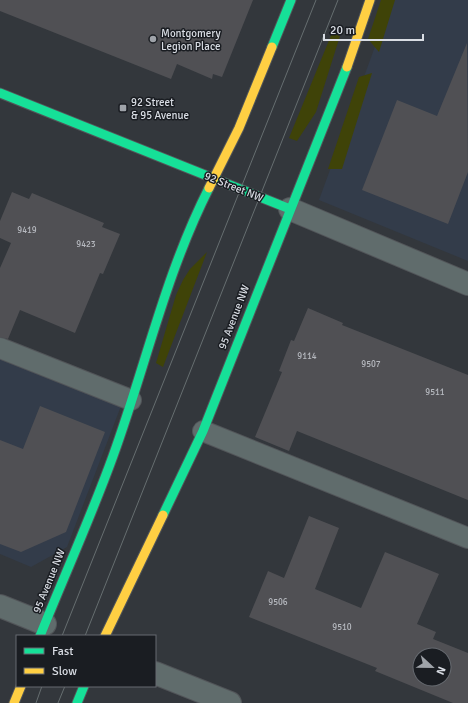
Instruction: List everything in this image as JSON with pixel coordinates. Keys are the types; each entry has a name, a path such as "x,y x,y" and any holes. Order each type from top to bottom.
{"street":[{"name":"95 Avenue NW","path":"43,630 113,456 168,282 194,217 239,128 291,0"},
{"name":"95 Avenue NW","path":"105,635 203,431 290,209 338,93 370,0"},
{"name":"92 Street NW","path":"0,93 290,209 468,284"},
{"path":"0,606 43,630"},
{"path":"156,673 230,703"},
{"path":"14,703 21,687"},
{"path":"77,703 84,687"}],"lane":[{"path":"0,348 131,400"},
{"path":"203,431 468,538"}],"shaded area":[{"path":"392,0 468,0 468,261 319,200"},
{"path":"0,357 121,406 67,547 31,567 0,554"}],"green space":[{"path":"381,0 395,0 379,52 368,39"},
{"path":"332,33 340,36 316,112 297,141 289,138"},
{"path":"372,73 342,169 328,169 359,77"},
{"path":"207,252 163,367 156,363 176,295 190,269"}],"building":[{"name":"Montgomery Legion Place","path":"0,0 253,0 222,77 213,74 212,79 177,64 171,79 0,11"},
{"path":"467,43 468,172 448,224 362,190 397,100 437,116"},
{"path":"12,192 29,199 32,193 104,223 102,227 120,234 103,274 100,273 75,333 20,310 8,339 0,337 0,268 11,243 0,238 0,221"},
{"path":"308,308 343,323 342,325 468,375 468,500 297,431 289,451 255,437 282,372 279,371 291,340 294,341"},
{"path":"40,406 105,432 66,532 21,552 0,544 0,440 23,449"},
{"path":"309,516 339,528 315,589 361,608 385,552 439,574 417,624 436,632 433,639 468,653 468,703 453,703 414,687 452,687 452,647 412,647 412,686 375,671 377,668 249,617 268,571 284,578"}],"tram line":[{"path":"62,635 316,0"},
{"path":"85,635 338,0"},
{"path":"36,703 42,687"},
{"path":"58,703 65,687"}],"traffic: fast":[{"path":"272,47 291,0"},
{"path":"163,515 203,431 347,67"},
{"path":"0,93 290,209"},
{"path":"40,635 105,479 125,422 168,287 180,254 209,188"},
{"path":"77,703 84,687"}],"traffic: slow":[{"path":"347,67 370,0"},
{"path":"209,188 239,128 272,47"},
{"path":"105,635 163,515"},
{"path":"14,703 21,687"}],"place":[{"name":"Montgomery Legion Place","path":"153,39"},
{"name":"92 Street & 95 Avenue","path":"123,108"}]}
